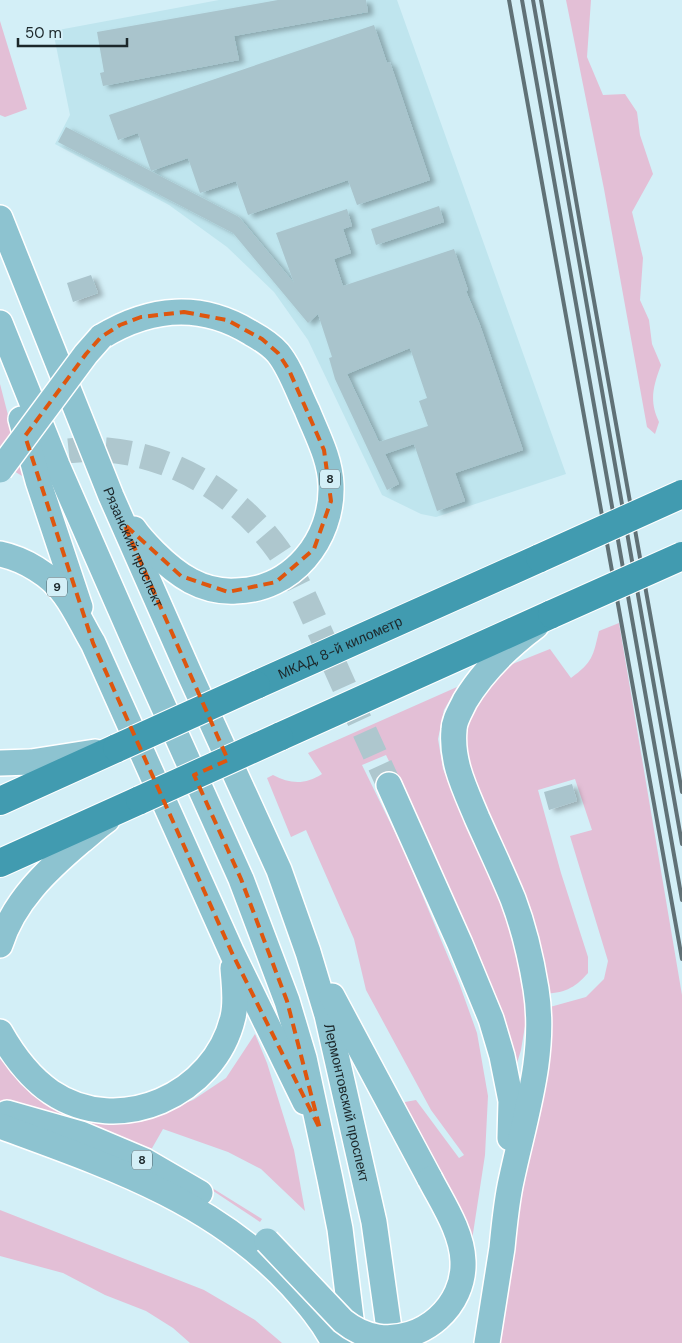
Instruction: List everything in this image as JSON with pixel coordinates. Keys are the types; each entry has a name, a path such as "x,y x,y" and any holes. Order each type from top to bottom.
{"highway":[{"name":"МКАД, 8-й километр","path":"0,801 682,494"},
{"path":"6,861 682,556"}],"main road":[{"name":"Рязанский проспект","path":"0,218 112,496 278,870"},
{"name":"8","path":"0,470 86,354 101,337 120,325 140,317 184,312 227,320 262,339 278,353 289,370 324,450 331,484 331,501 322,534 314,549 303,562 291,573 276,582 261,588 228,592 195,584 167,566 137,534 112,496"},
{"path":"0,323 57,465 241,879 287,1001 304,1058 340,1229 354,1343"},
{"path":"10,350 14,395 38,481 92,643 232,953 293,1080 320,1129"},
{"name":"9","path":"0,554 27,564 49,579 65,595 92,643"},
{"path":"486,1343 496,1292 510,1188 534,1080 539,1036 537,992 525,932 458,774 453,747 454,727 461,708 476,682 520,638 552,614"},
{"path":"0,763 31,762 117,748"},
{"path":"389,785 491,1018 502,1056 511,1100 510,1188"},
{"path":"0,945 9,923 30,890 58,861 103,823 140,800"},
{"name":"Лермонтовский проспект","path":"278,870 308,952 327,1015 374,1222 391,1343"},
{"name":"8","path":"0,1111 81,1134 145,1161 218,1203 249,1225 267,1241 343,1321 354,1328 378,1337 404,1336 416,1333 438,1319 447,1310 460,1287 462,1249 458,1236 430,1179 308,952"},
{"path":"0,1032 10,1049 36,1080 52,1093 86,1107 105,1110 123,1111 153,1105 181,1091 194,1081 206,1070 226,1040 234,1017 236,1004 232,953"},
{"path":"0,1126 89,1158 148,1183 207,1216 238,1238 277,1270 308,1303 334,1343"}],"highlighted area":[{"path":"184,312 227,320 262,339 278,353 289,370 324,450 331,501 314,549 276,582 228,592 181,576 124,524 228,760 194,775 241,879 287,1001 320,1129 232,953 93,643 25,436 86,354 101,337 120,325 141,317"}],"shaded area":[{"path":"219,0 397,0 566,474 436,517 421,514 382,495 308,340 274,292 227,247 169,205 55,144 70,115 53,31"},
{"path":"566,0 591,0 587,57 603,95 625,94 637,112 640,135 653,174 632,212 643,258 640,300 649,320 652,344 661,365 653,394 654,407 659,422 655,434 647,427 604,189"},
{"path":"0,21 27,109 5,117 0,115"},
{"path":"0,384 24,477 0,463"},
{"path":"619,623 682,995 682,1343 491,1343 550,1007 586,997 604,979 608,961 570,836 592,830 575,779 538,790 561,873 588,957 588,973 578,983 568,989 556,993 542,994 459,748 466,711 502,668 550,649 571,678 591,658 599,631"},
{"path":"457,687 444,710 438,739 443,769 509,918 529,1002 521,1050 511,1083 404,792 386,755 362,765 403,849 459,983 477,1033 488,1096 485,1155 472,1240 405,1108 405,1102 416,1100 459,1158 464,1155 431,1110 366,990 354,939 306,830 291,837 267,778 273,775 291,782 304,782 316,778 322,774 308,753"},
{"path":"255,1034 267,1063 294,1150 305,1211 261,1169 228,1152 163,1129 151,1150 262,1219 260,1222 186,1173 29,1110 0,1102 0,1044 26,1081 150,1116 193,1100 226,1078"},
{"path":"0,1210 204,1290 255,1320 282,1343 190,1343 173,1328 146,1311 105,1295 63,1273 0,1256"}],"building":[{"path":"278,0 366,0 368,12 234,36 239,60 103,86 100,73 104,72 97,32"},
{"path":"374,25 387,63 390,62 430,180 357,205 348,180 248,215 236,181 200,193 188,158 151,171 138,133 118,140 109,115"},
{"path":"66,127 239,217 294,283 276,233 347,209 352,226 343,229 351,253 334,259 343,286 454,249 468,290 466,291 480,325 523,450 455,473 465,501 437,511 414,444 385,454 399,484 387,490 335,379 329,358 332,357 318,314 308,323 233,233 58,142","holes":["410,348 427,398 419,401 428,426 379,442 347,374"]},
{"path":"439,206 444,222 376,245 371,229"},
{"path":"91,275 98,293 73,302 67,283"},
{"path":"572,784 577,801 549,810 544,792"}],"tunnel":[{"path":"32,456 60,452 107,450 157,460 203,482 225,496 244,512 278,550 297,582 389,785"}],"railway":[{"path":"509,0 682,959"},
{"path":"522,0 682,900"},
{"path":"533,0 682,844"},
{"path":"541,0 682,792"}]}
